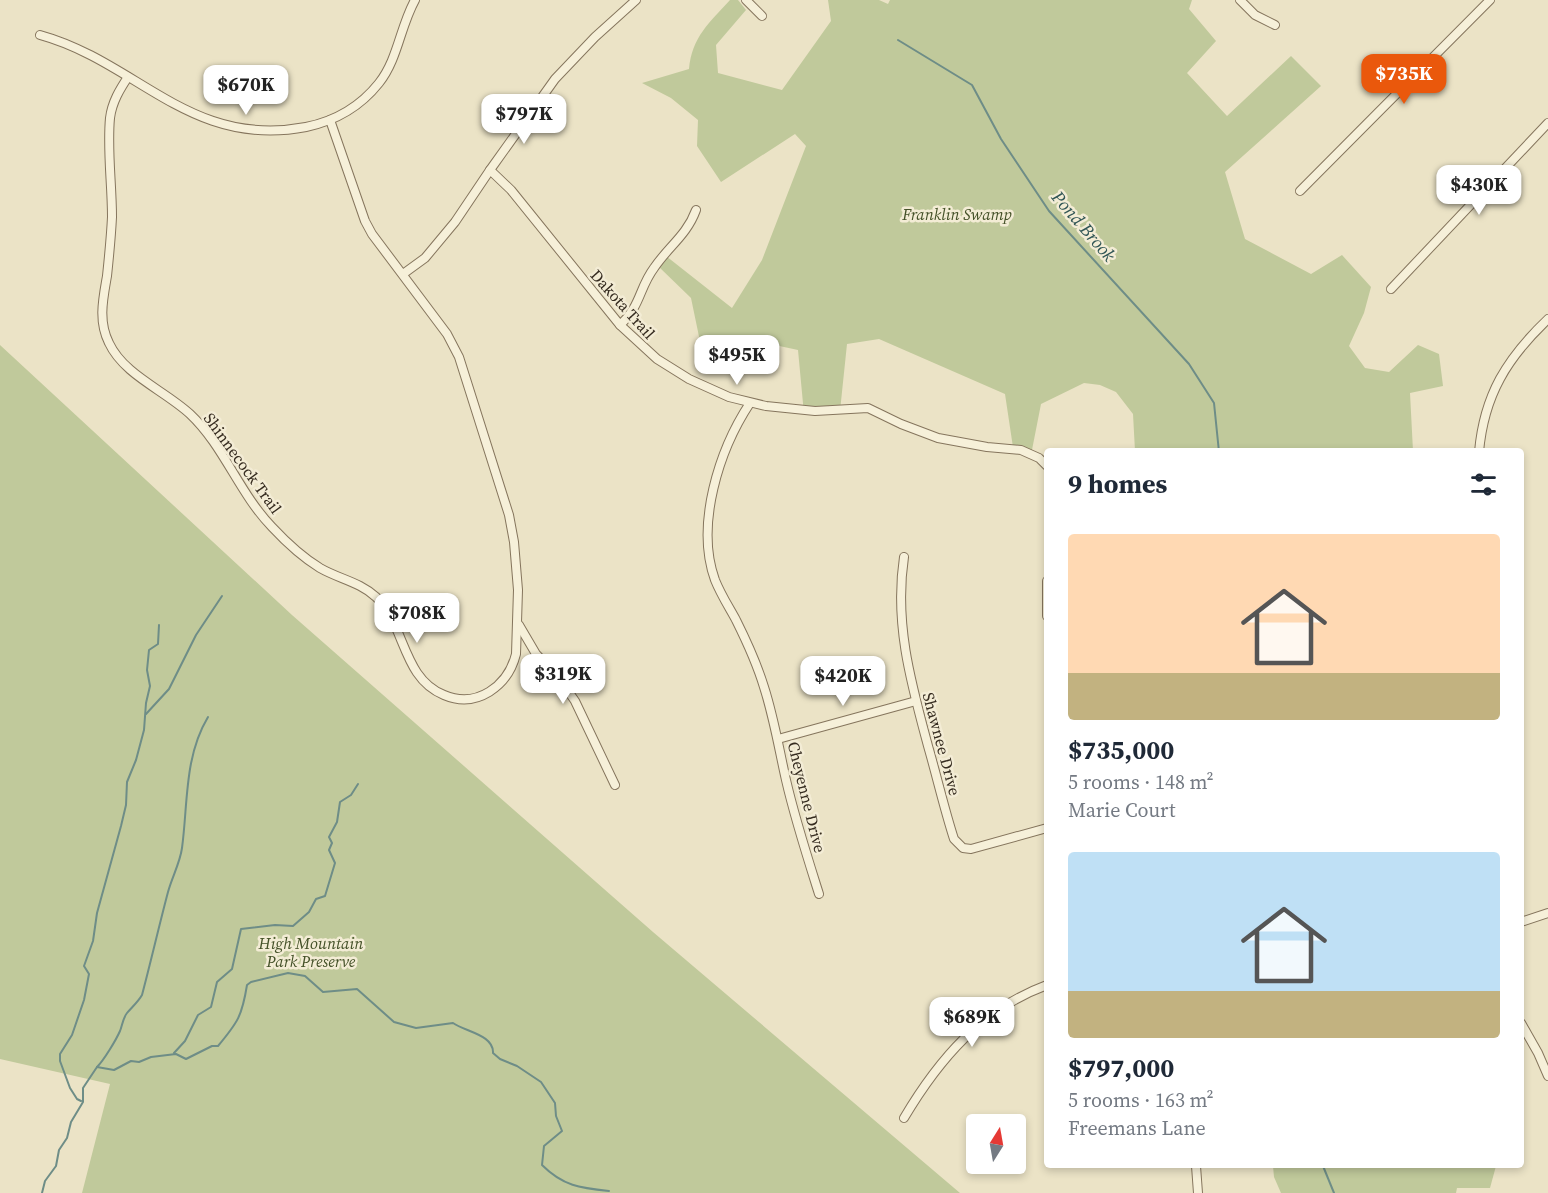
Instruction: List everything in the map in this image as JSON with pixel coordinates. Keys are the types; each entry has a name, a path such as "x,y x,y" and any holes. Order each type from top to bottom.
{"street":[{"path":"40,35 63,41 175,106 205,118 230,126 277,130 297,129 330,120 360,103 380,82 394,56 405,20 416,0"},
{"path":"403,274 425,258 440,241 562,72 595,37 636,0"},
{"path":"746,0 762,16"},
{"path":"1240,0 1255,15 1275,26"},
{"path":"1300,191 1490,0"},
{"name":"Shinnecock Trail","path":"128,77 116,98 110,118 111,221 102,309 104,329 112,350 128,367 180,405 202,426 254,506 291,545 320,567 359,585 378,599 394,620 412,667 418,676 436,691 454,698 470,699 498,687 505,680 513,664 518,624 518,590 514,542 499,477 454,346 365,221 330,120"},
{"path":"1391,289 1548,123"},
{"name":"Dakota Trail","path":"490,170 511,190 620,325 674,371 708,389 750,403 815,411 868,408 938,438 987,447 1021,450 1039,458 1044,463"},
{"path":"620,325 634,310 654,267 683,236 696,210"},
{"path":"1480,448 1484,418 1495,386 1512,360 1548,319"},
{"name":"Cheyenne Drive","path":"750,403 736,427 719,467 710,510 709,551 717,584 757,665 778,739 797,823 819,894"},
{"name":"Shawnee Drive","path":"904,557 900,591 902,634 916,701 952,833 963,848 978,848 1044,829"},
{"path":"518,624 536,654 559,678 575,700 615,785"},
{"path":"778,739 916,701"},
{"path":"1524,921 1548,913"},
{"path":"904,1118 933,1072 972,1030 1006,1005 1044,986"},
{"path":"1524,1032 1548,1076"},
{"path":"1196,1168 1198,1193"}],"green space":[{"name":"Franklin Swamp","path":"730,0 738,0 746,10 716,45 718,73 782,90 831,21 828,0 879,0 888,4 890,0 1192,0 1189,9 1216,41 1187,73 1227,116 1291,56 1321,86 1225,172 1245,239 1311,274 1342,255 1371,287 1364,313 1349,346 1365,368 1389,372 1418,345 1439,354 1443,386 1410,393 1413,448 1135,448 1133,414 1116,392 1100,385 1084,383 1041,404 1031,455 1014,454 1005,394 879,339 847,344 840,411 804,414 798,350 737,337 702,351 691,298 658,266 666,256 732,308 762,260 806,146 795,134 721,182 697,146 698,120 671,98 642,83 689,69 698,39"},
{"name":"High Mountain Park Preserve","path":"0,345 292,615 653,932 960,1193 82,1193 110,1084 0,1059"},
{"path":"1273,1168 1495,1168 1490,1188 1457,1188 1456,1193 1281,1193 1274,1177"}],"waterway":[{"name":"Pond Brook","path":"898,40 972,85 1001,139 1049,211 1189,364 1214,403 1219,448"},
{"path":"146,714 169,689 196,635 222,596"},
{"path":"81,1101 70,1088 60,1061 60,1054 72,1035 84,1000 89,974 84,966 93,941 97,913 126,805 127,782 144,730 150,686 147,670 149,650 158,644 159,625"},
{"path":"97,1067 116,1039 126,1015 142,995 168,892 181,854 191,764 200,732 208,717"},
{"path":"174,1053 185,1041 198,1015 211,1007 217,982 232,969 241,929 275,925 293,926 309,912 316,899 325,896 335,863 329,850 332,843 329,837 337,822 340,802 351,795 358,784"},
{"path":"42,1193 45,1181 56,1166 59,1150 67,1138 71,1122 83,1102 83,1088 97,1067 114,1070 131,1061 139,1062 151,1057 176,1054 186,1059 212,1046 218,1046 238,1018 247,985 288,973 305,976 323,992 357,989 394,1022 416,1028 453,1023 484,1038 489,1042 493,1053 500,1059 517,1066 541,1082 555,1103 556,1116 562,1131 544,1146 542,1165 557,1178 572,1185 609,1191"},
{"name":"Pond Brook","path":"1324,1168 1334,1193"}]}
